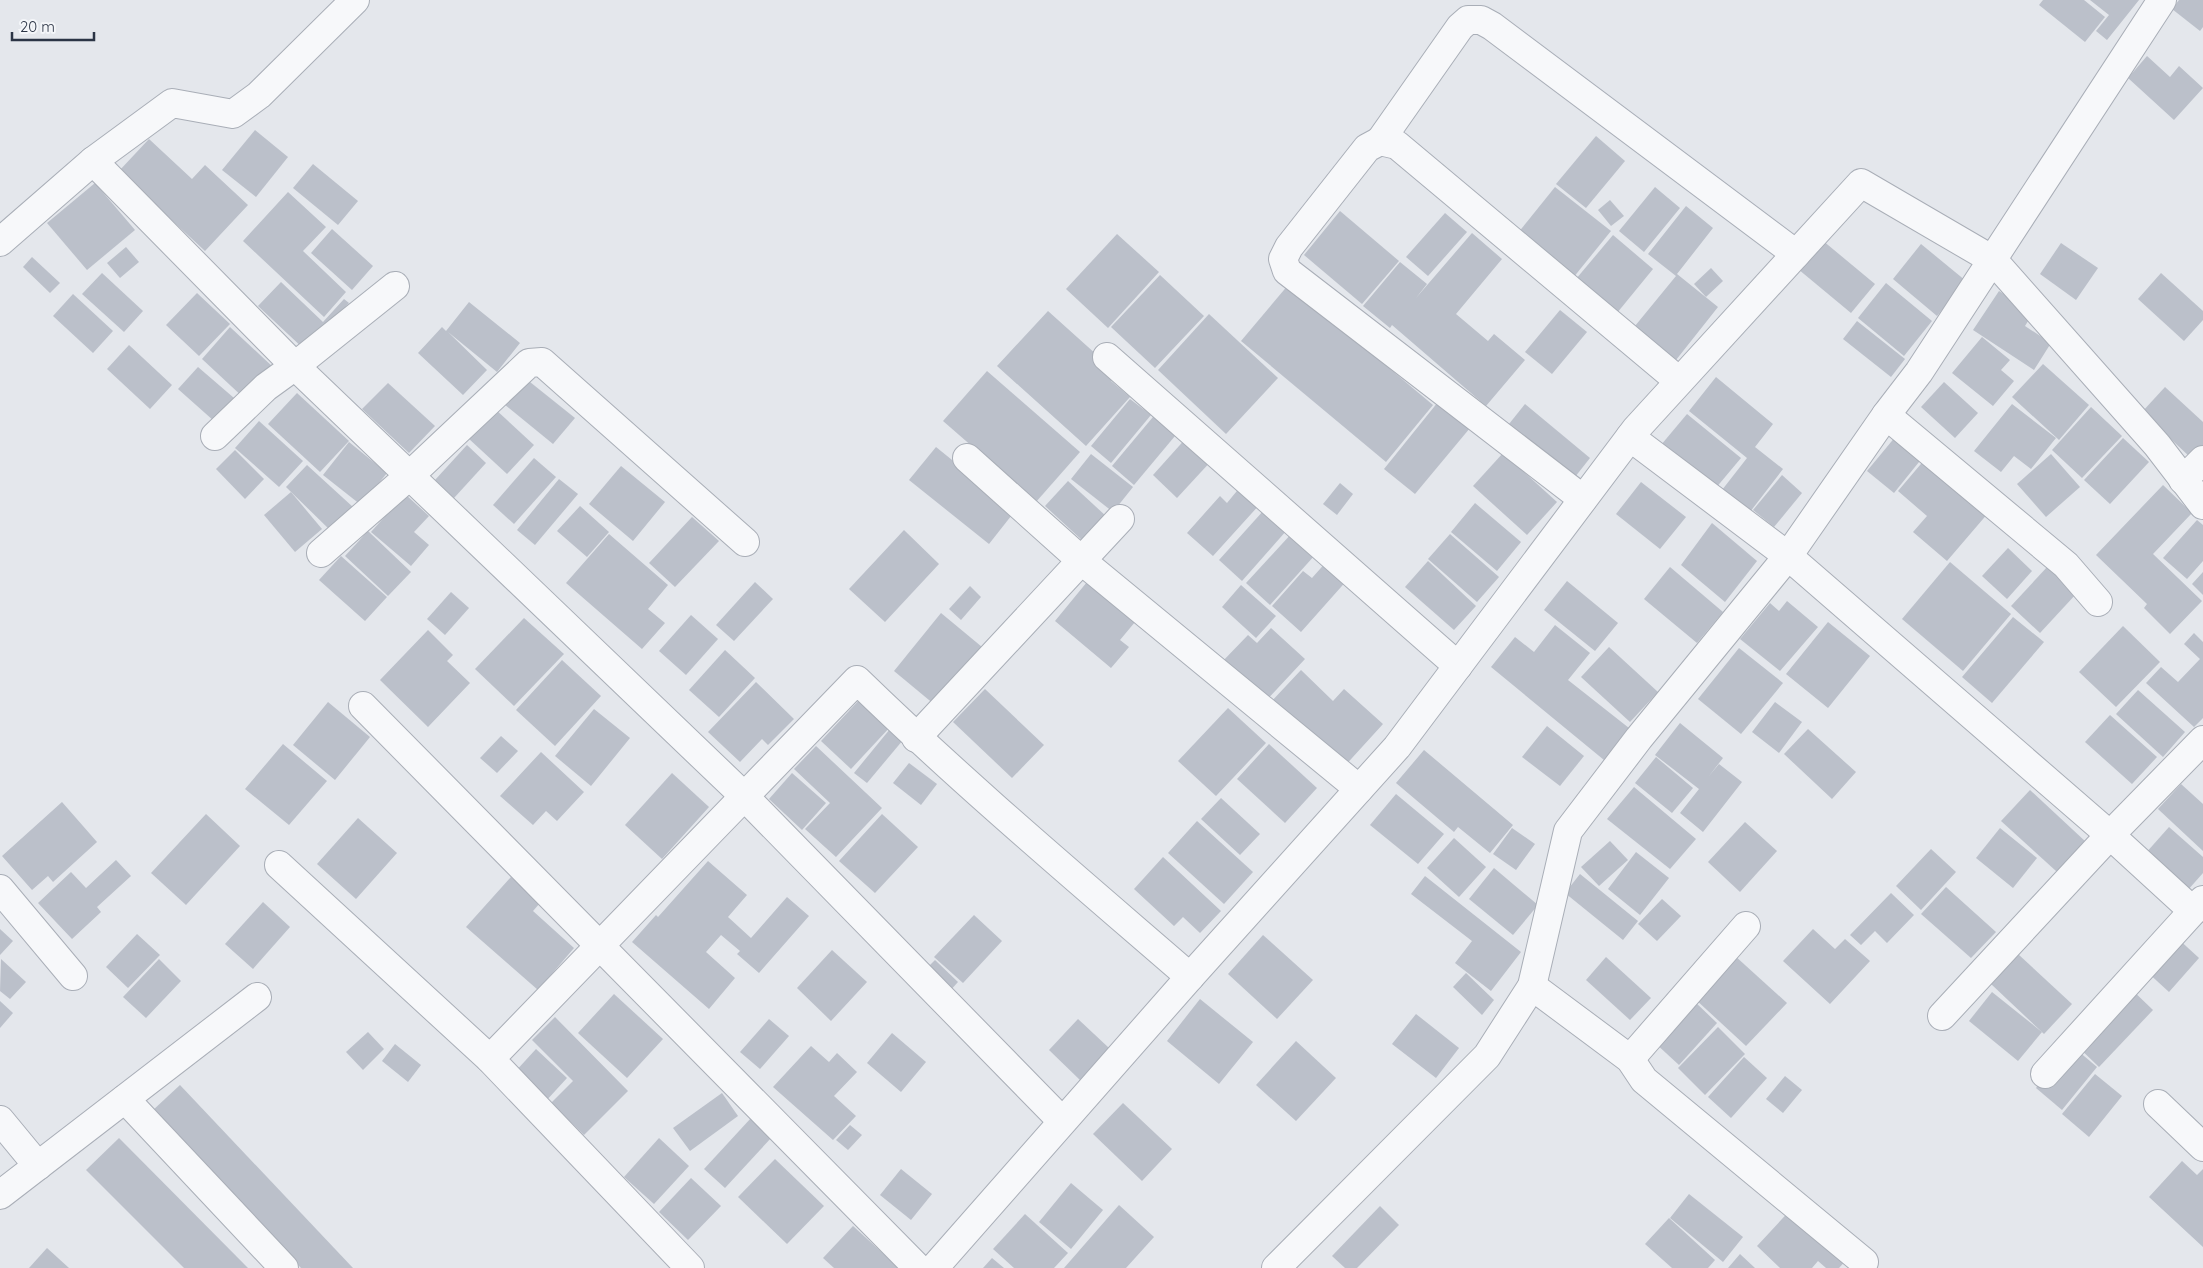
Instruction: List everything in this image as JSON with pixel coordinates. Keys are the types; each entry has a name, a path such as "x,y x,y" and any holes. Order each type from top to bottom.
{"street":[{"path":"0,242 93,161 172,103 233,114 259,95 355,0"},
{"path":"1276,1268 1487,1056 1532,986 1568,831 1639,738 1788,556 1886,415 1920,372 2162,0"},
{"path":"1583,499 1288,271 1283,259 1289,247 1367,148 1380,141 1460,27 1468,20 1481,20 1492,26 1796,254"},
{"path":"1380,141 1397,145 1679,381"},
{"path":"93,161 295,366 408,477 744,796 1062,1122"},
{"path":"934,1268 1190,977 1397,747 1630,436 1861,182 1993,260 2157,445 2203,506"},
{"path":"215,436 266,387 395,286"},
{"path":"1107,358 1458,666"},
{"path":"321,553 408,477 528,362 542,362 745,542"},
{"path":"1886,415 2066,565 2098,602"},
{"path":"1630,436 1788,556 2110,835 2198,905 2045,1074"},
{"path":"967,458 1082,561 1359,789"},
{"path":"2183,480 2203,460"},
{"path":"916,738 1120,519"},
{"path":"490,1059 858,680 916,738 1190,977"},
{"path":"363,706 918,1268"},
{"path":"1942,1016 2110,835 2203,740"},
{"path":"279,865 490,1059 690,1268"},
{"path":"0,889 73,976"},
{"path":"1630,1059 1746,926"},
{"path":"1532,986 1630,1059 1644,1080 1864,1266"},
{"path":"0,1195 257,997"},
{"path":"125,1099 284,1268"},
{"path":"2158,1104 2203,1146"},
{"path":"0,1120 38,1166"}],"building":[{"path":"2043,0 2084,0 2105,17 2085,42 2039,5"},
{"path":"2090,0 2139,0 2107,40 2096,31 2109,15"},
{"path":"2179,0 2203,0 2203,27 2200,31 2172,9"},
{"path":"2147,56 2170,77 2179,66 2203,88 2174,120 2128,78"},
{"path":"255,130 288,157 256,197 222,170"},
{"path":"1596,136 1625,161 1586,208 1556,184"},
{"path":"149,139 192,179 205,165 248,205 205,251 119,171"},
{"path":"313,164 358,201 338,225 293,188"},
{"path":"95,183 135,230 87,270 47,223"},
{"path":"1555,187 1611,231 1573,278 1518,233"},
{"path":"1655,187 1680,208 1644,252 1619,231"},
{"path":"288,192 326,227 303,251 346,292 324,317 243,241"},
{"path":"1610,200 1624,216 1611,226 1598,210"},
{"path":"1686,206 1713,228 1677,274 1718,307 1676,360 1635,326 1676,276 1648,254"},
{"path":"1340,211 1399,261 1362,304 1304,255"},
{"path":"1445,213 1467,232 1428,276 1406,257"},
{"path":"332,229 373,266 352,290 311,253"},
{"path":"1472,233 1502,259 1456,314 1488,341 1494,334 1525,360 1486,406 1392,325 1390,328 1363,306 1400,262 1427,284 1416,298"},
{"path":"1117,234 1159,272 1108,328 1066,289"},
{"path":"1613,235 1653,269 1617,313 1576,279"},
{"path":"1822,240 1875,284 1851,313 1798,269"},
{"path":"2061,243 2098,268 2076,300 2040,274"},
{"path":"1921,244 1966,281 1937,316 1893,279"},
{"path":"126,247 139,262 120,278 107,263"},
{"path":"32,257 60,283 50,293 23,267"},
{"path":"1711,268 1723,281 1706,297 1694,284"},
{"path":"102,273 143,311 124,332 82,294"},
{"path":"2161,273 2203,311 2203,320 2184,341 2138,299"},
{"path":"1160,275 1204,316 1155,368 1111,327"},
{"path":"281,282 323,322 344,299 349,303 305,350 258,306"},
{"path":"1886,283 1932,321 1904,356 1858,318"},
{"path":"1289,284 1433,405 1386,462 1241,341"},
{"path":"1999,291 2033,313 2025,326 2051,343 2034,370 1973,330"},
{"path":"197,293 230,324 199,356 166,325"},
{"path":"73,294 113,331 93,353 53,316"},
{"path":"469,302 520,343 497,372 448,332 487,370 463,395 418,353 442,327 446,331"},
{"path":"1560,310 1587,332 1552,374 1525,352"},
{"path":"1048,311 1117,373 1111,381 1130,397 1086,446 997,366"},
{"path":"1209,314 1278,378 1226,434 1158,370"},
{"path":"1857,321 1905,359 1891,377 1843,339"},
{"path":"230,327 274,368 245,399 202,359"},
{"path":"1982,337 2010,360 2001,370 2014,381 1993,406 1952,373"},
{"path":"129,345 172,385 150,409 107,369"},
{"path":"2043,364 2089,405 2059,440 2012,397"},
{"path":"198,367 234,398 214,421 178,389"},
{"path":"987,371 1080,452 1036,502 943,421"},
{"path":"1716,377 1773,424 1755,447 1783,469 1750,512 1722,490 1747,458 1689,411"},
{"path":"525,378 575,418 553,444 504,404"},
{"path":"1944,382 1978,413 1955,438 1921,407"},
{"path":"388,383 435,426 409,453 362,409"},
{"path":"2165,387 2203,422 2203,445 2191,458 2142,412"},
{"path":"297,393 349,441 320,472 268,424"},
{"path":"1130,399 1151,415 1111,463 1091,446"},
{"path":"1438,402 1470,428 1415,494 1384,469"},
{"path":"1525,404 1590,458 1575,477 1509,424"},
{"path":"2012,404 2056,438 2031,469 2014,456 2001,472 1974,451"},
{"path":"2091,407 2122,436 2082,478 2052,450"},
{"path":"495,409 534,445 507,474 468,438"},
{"path":"1158,411 1180,430 1134,485 1112,466"},
{"path":"1687,414 1741,458 1715,489 1661,445"},
{"path":"259,421 303,461 279,487 235,448"},
{"path":"1188,436 1213,459 1177,498 1153,475"},
{"path":"1896,436 1923,457 1894,493 1867,471"},
{"path":"2123,438 2149,462 2110,504 2084,480"},
{"path":"349,442 387,473 361,505 323,475"},
{"path":"467,445 486,463 454,498 435,480"},
{"path":"936,447 1015,511 989,544 909,480"},
{"path":"235,450 264,479 245,499 216,469"},
{"path":"1503,453 1557,502 1527,535 1473,486"},
{"path":"1091,454 1133,487 1113,512 1071,479"},
{"path":"2051,454 2080,487 2046,517 2017,484"},
{"path":"534,458 556,477 514,524 493,505"},
{"path":"1926,458 1989,512 1947,561 1913,532 1927,516 1898,491"},
{"path":"307,465 354,508 332,532 286,487"},
{"path":"621,466 665,502 633,541 589,504"},
{"path":"1782,475 1802,493 1774,527 1753,510"},
{"path":"559,479 578,494 535,545 517,530"},
{"path":"1068,481 1107,517 1084,542 1045,506"},
{"path":"1641,482 1686,517 1660,549 1616,514"},
{"path":"1340,483 1353,494 1337,515 1323,504"},
{"path":"2163,485 2192,513 2153,554 2202,601 2170,634 2144,608 2147,604 2096,555"},
{"path":"1241,486 1261,503 1213,556 1187,533 1220,496 1227,503"},
{"path":"291,492 322,529 295,552 264,515"},
{"path":"405,494 429,516 414,532 429,545 411,566 371,532"},
{"path":"1475,503 1521,542 1497,571 1451,532"},
{"path":"580,506 609,532 587,557 557,531"},
{"path":"1264,510 1287,530 1242,581 1219,560"},
{"path":"692,517 719,541 675,587 649,563"},
{"path":"2197,520 2203,525 2203,561 2187,579 2163,558"},
{"path":"1712,523 1757,561 1725,602 1681,565"},
{"path":"904,530 939,564 885,622 849,589"},
{"path":"368,531 411,572 388,596 345,556"},
{"path":"1292,533 1315,555 1270,605 1246,583"},
{"path":"609,534 668,585 648,609 665,623 642,649 566,583"},
{"path":"1450,534 1499,577 1477,602 1428,559"},
{"path":"2008,548 2032,571 2007,599 1982,576"},
{"path":"341,556 387,597 365,621 319,580"},
{"path":"1328,560 1349,578 1301,632 1272,606 1303,571 1312,578"},
{"path":"1428,561 1476,606 1454,630 1405,587"},
{"path":"1950,562 2011,614 1963,671 1902,619"},
{"path":"2048,566 2077,593 2040,633 2011,606"},
{"path":"1670,567 1723,612 1697,643 1644,599"},
{"path":"2203,572 2203,595 2192,584"},
{"path":"1567,581 1618,623 1595,651 1544,610"},
{"path":"755,582 773,599 734,641 716,625"},
{"path":"1087,582 1135,622 1120,640 1129,647 1111,668 1055,621"},
{"path":"1241,585 1276,616 1256,638 1222,607"},
{"path":"970,586 981,597 961,620 949,609"},
{"path":"451,592 469,608 445,635 427,619"},
{"path":"1787,601 1818,627 1780,671 1740,639 1770,603 1779,611"},
{"path":"941,613 982,647 935,705 894,671"},
{"path":"691,615 718,639 686,675 659,651"},
{"path":"2013,617 2044,642 1992,703 1962,677"},
{"path":"524,618 564,654 514,706 475,669"},
{"path":"1828,622 1870,656 1828,708 1786,674"},
{"path":"1555,625 1590,653 1568,680 1629,728 1604,760 1491,667 1515,637 1534,652"},
{"path":"2123,626 2160,662 2116,707 2079,672"},
{"path":"1271,628 1305,659 1263,704 1220,664 1248,635 1257,643"},
{"path":"428,630 453,655 447,661 470,683 428,727 380,680"},
{"path":"2194,633 2203,642 2203,718 2194,727 2146,683 2161,667 2178,682 2200,659 2184,644"},
{"path":"1609,647 1658,692 1630,722 1581,677"},
{"path":"1739,648 1783,683 1741,734 1698,699"},
{"path":"725,650 755,678 719,717 689,690"},
{"path":"562,660 601,696 555,746 516,710"},
{"path":"1301,670 1333,701 1344,689 1383,724 1342,769 1270,703"},
{"path":"756,682 794,719 768,745 762,739 740,762 708,732"},
{"path":"985,689 1044,745 1012,778 953,722"},
{"path":"2138,690 2185,732 2163,757 2116,714"},
{"path":"861,698 891,726 851,769 821,741"},
{"path":"328,702 370,737 335,780 293,745"},
{"path":"1775,702 1802,722 1779,753 1752,732"},
{"path":"1228,708 1266,743 1216,796 1178,761"},
{"path":"594,709 630,738 591,786 555,756"},
{"path":"2110,715 2157,757 2132,784 2085,742"},
{"path":"1680,723 1723,758 1709,776 1719,764 1742,782 1703,832 1680,813 1699,789 1655,755"},
{"path":"1547,726 1584,756 1560,786 1522,757"},
{"path":"890,729 903,740 867,783 854,773"},
{"path":"1808,729 1856,772 1832,799 1784,754"},
{"path":"501,736 518,751 497,773 480,758"},
{"path":"283,744 327,781 289,825 245,789"},
{"path":"1269,744 1317,788 1285,823 1237,779"},
{"path":"816,746 882,808 836,857 805,829 830,803 794,769"},
{"path":"1424,750 1513,825 1490,853 1458,827 1454,832 1396,783"},
{"path":"541,752 584,792 557,821 546,811 533,825 500,796"},
{"path":"1656,757 1693,788 1672,813 1635,783"},
{"path":"909,763 937,784 921,805 893,783"},
{"path":"672,773 709,807 662,859 625,825"},
{"path":"792,773 826,803 802,830 769,799"},
{"path":"2181,784 2203,804 2203,851 2158,809"},
{"path":"1634,787 1696,839 1670,869 1607,819"},
{"path":"2030,790 2086,842 2067,881 2001,821"},
{"path":"1396,794 1444,834 1418,864 1370,825"},
{"path":"1221,798 1260,834 1240,855 1201,819"},
{"path":"62,802 97,842 53,882 48,876 32,890 2,856"},
{"path":"206,814 240,846 186,905 151,873"},
{"path":"882,814 918,847 875,893 839,861"},
{"path":"358,818 397,853 356,899 317,864"},
{"path":"1197,821 1253,872 1224,904 1168,853"},
{"path":"1745,822 1777,851 1740,892 1708,862"},
{"path":"2169,827 2203,857 2203,873 2187,891 2145,854"},
{"path":"1512,828 1535,844 1516,870 1493,854"},
{"path":"2000,828 2037,858 2013,888 1976,858"},
{"path":"1454,838 1486,867 1459,897 1427,868"},
{"path":"1610,841 1628,860 1599,886 1581,867"},
{"path":"1931,849 1956,872 1921,910 1896,886"},
{"path":"1636,852 1669,878 1640,915 1608,889"},
{"path":"1163,857 1221,911 1200,933 1183,917 1174,926 1134,889"},
{"path":"116,860 131,876 97,907 101,912 72,939 38,903 71,872 86,888"},
{"path":"708,861 747,895 728,917 751,938 787,897 809,916 759,973 737,954 740,951 721,935 706,952 735,978 709,1009 632,942 656,915 658,917"},
{"path":"1494,868 1538,905 1513,935 1469,899"},
{"path":"1580,874 1638,921 1623,940 1565,893"},
{"path":"1425,876 1521,952 1491,991 1455,963 1472,941 1411,894"},
{"path":"511,877 540,903 533,911 574,948 538,990 466,927"},
{"path":"1946,887 1996,932 1971,958 1921,914"},
{"path":"1891,893 1914,915 1887,943 1875,931 1861,945 1850,935"},
{"path":"1662,899 1681,916 1657,941 1638,924"},
{"path":"263,902 290,927 253,969 225,944"},
{"path":"974,915 1002,941 963,983 934,957"},
{"path":"0,929 13,941 0,955"},
{"path":"1813,929 1835,949 1845,939 1870,961 1830,1004 1783,961"},
{"path":"137,934 160,955 128,988 106,967"},
{"path":"1263,935 1313,980 1277,1019 1228,974"},
{"path":"2175,936 2199,958 2169,992 2145,970"},
{"path":"832,950 867,982 831,1021 797,988"},
{"path":"2018,954 2072,1004 2044,1034 1991,984"},
{"path":"1734,955 1787,1003 1746,1046 1694,998"},
{"path":"1606,957 1651,998 1630,1020 1586,980"},
{"path":"1,959 26,982 10,999 0,991"},
{"path":"159,959 181,981 146,1018 123,997"},
{"path":"935,960 958,982 948,993 924,971"},
{"path":"1466,973 1494,1000 1482,1015 1453,987"},
{"path":"2128,986 2153,1010 2099,1067 2074,1043"},
{"path":"1992,992 2042,1032 2018,1061 1969,1021"},
{"path":"614,994 663,1039 627,1078 578,1033"},
{"path":"1200,999 1253,1042 1219,1084 1167,1041"},
{"path":"1693,1000 1717,1023 1679,1065 1654,1042"},
{"path":"0,1001 13,1013 0,1028"},
{"path":"1416,1014 1459,1048 1436,1078 1392,1044"},
{"path":"555,1017 628,1091 584,1135 551,1103 573,1081 532,1040"},
{"path":"769,1019 789,1036 760,1069 740,1052"},
{"path":"1078,1019 1109,1048 1080,1080 1049,1050"},
{"path":"1718,1027 1745,1054 1705,1095 1678,1068"},
{"path":"368,1032 384,1049 363,1070 346,1052"},
{"path":"892,1033 926,1062 901,1092 867,1063"},
{"path":"1296,1041 1336,1078 1296,1121 1256,1085"},
{"path":"395,1044 421,1065 408,1082 382,1061"},
{"path":"2071,1045 2097,1067 2062,1110 2036,1088"},
{"path":"811,1046 829,1062 837,1053 857,1072 834,1096 856,1116 833,1140 773,1087"},
{"path":"536,1049 567,1078 545,1102 514,1073"},
{"path":"1744,1057 1767,1078 1731,1118 1708,1097"},
{"path":"2095,1074 2122,1096 2089,1137 2062,1114"},
{"path":"1785,1076 1802,1090 1783,1113 1766,1099"},
{"path":"180,1085 353,1268 301,1268 152,1111"},
{"path":"722,1093 738,1116 690,1151 673,1128"},
{"path":"1123,1103 1172,1149 1142,1181 1093,1134"},
{"path":"751,1118 772,1137 725,1188 704,1169"},
{"path":"850,1125 862,1135 848,1150 836,1140"},
{"path":"119,1138 248,1268 184,1268 86,1170"},
{"path":"659,1138 689,1166 654,1204 624,1177"},
{"path":"775,1159 824,1206 787,1244 738,1197"},
{"path":"2182,1161 2197,1175 2203,1169 2203,1247 2149,1197"},
{"path":"901,1169 932,1194 911,1220 880,1195"},
{"path":"691,1178 721,1206 688,1240 659,1212"},
{"path":"1071,1183 1103,1210 1071,1249 1039,1222"},
{"path":"1689,1194 1743,1237 1723,1262 1670,1218"},
{"path":"1119,1205 1154,1237 1126,1268 1064,1268"},
{"path":"1795,1205 1850,1256 1839,1268 1826,1268 1818,1261 1812,1268 1780,1268 1757,1246"},
{"path":"1380,1206 1399,1225 1357,1268 1345,1268 1332,1256"},
{"path":"1025,1214 1068,1253 1054,1268 1014,1268 993,1249"},
{"path":"1669,1218 1715,1260 1708,1268 1672,1268 1645,1244"},
{"path":"853,1226 899,1268 834,1268 823,1258"},
{"path":"47,1248 69,1268 29,1268"},
{"path":"1740,1254 1755,1268 1728,1268"},
{"path":"992,1258 1004,1268 983,1268"}]}
